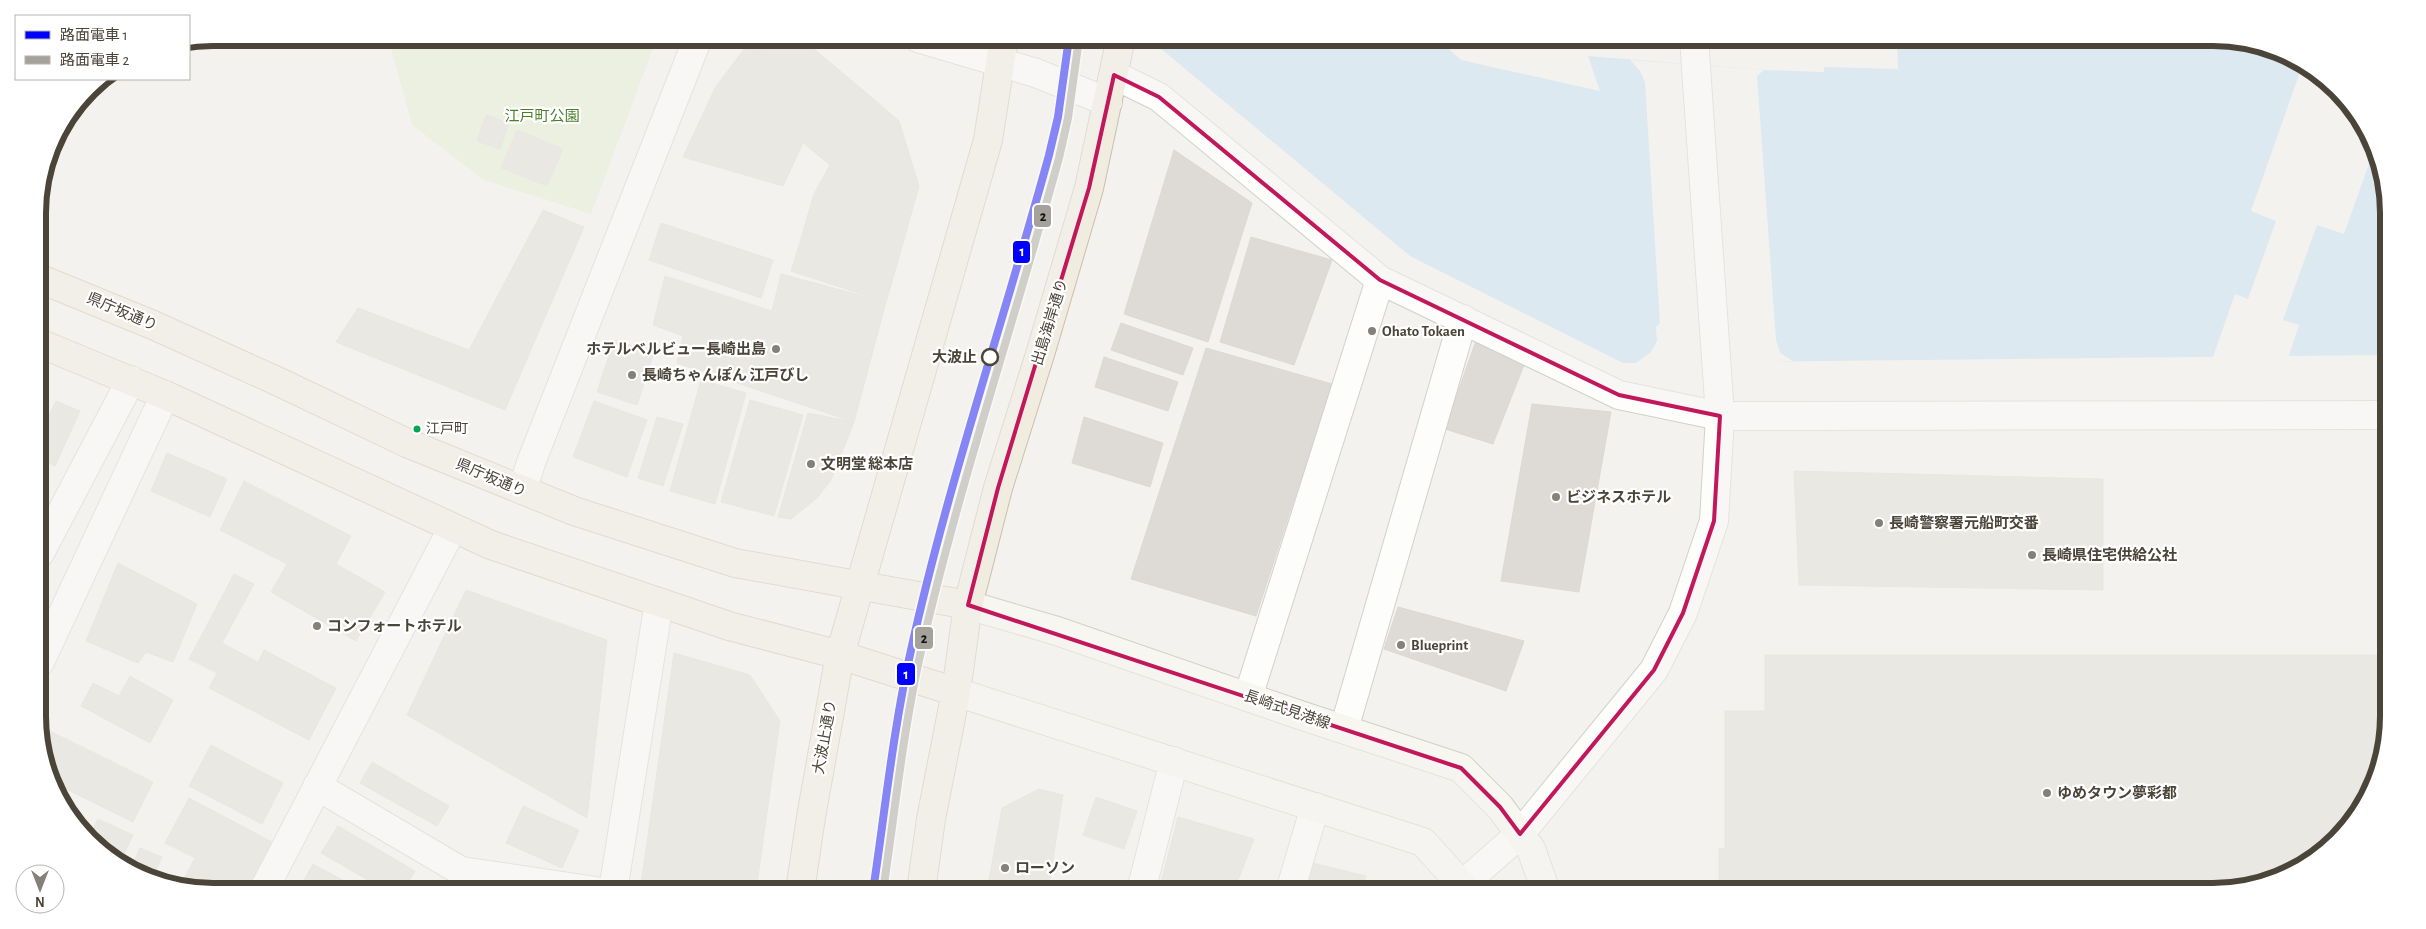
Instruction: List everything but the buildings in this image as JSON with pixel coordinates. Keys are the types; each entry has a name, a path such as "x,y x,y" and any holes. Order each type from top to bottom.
{"highway":[{"name":"出島海岸通り","path":"968,605 998,488 1042,351 1089,188 1114,75 1115,47"},
{"path":"860,584 988,140 1002,49"},
{"name":"県庁坂通り","path":"47,282 162,329 407,443 574,511 735,563 860,584 968,605"},
{"path":"47,346 165,394 452,529 491,545 729,626 840,656 956,692"},
{"name":"大波止通り","path":"801,883 840,656 860,584"},
{"path":"922,883 956,692 968,605"}],"main road":[{"name":"長崎式見港線","path":"968,605 1049,628 1461,768 1500,807 1520,834 1530,849 1543,882"},
{"path":"956,692 1174,760 1423,842 1458,882"}],"street":[{"path":"1469,882 1520,834 1654,670 1684,614 1714,521 1720,416 1694,46"},
{"path":"522,490 539,441 695,47"},
{"path":"984,47 1002,49 1036,73 1108,102"},
{"path":"1114,75 1159,97 1380,280 1619,394 1720,416 2380,415"},
{"path":"1248,697 1380,280"},
{"path":"1344,729 1463,319"},
{"path":"46,541 131,380"},
{"path":"46,649 165,394"},
{"path":"268,883 452,529"},
{"path":"615,883 659,602"},
{"path":"1143,883 1174,760"},
{"path":"318,786 461,871 541,883"},
{"path":"1293,882 1315,807"}],"highlighted area":[{"path":"1114,75 1159,97 1380,280 1619,395 1720,416 1714,521 1683,613 1654,670 1520,834 1500,807 1461,768 968,605 998,488 1089,188"}],"green space":[{"name":"江戸町公園","path":"390,47 654,47 591,214 484,180 412,125"}],"water":[{"path":"1446,46 1461,60 1600,91 1588,56 1764,70 1824,72 1824,67 1898,69 1897,46 2212,46 2256,52 2305,74 2323,88 2345,112 2367,150 2374,170 2380,214 2380,355 1623,363 1410,256 1158,47"}],"pier":[{"path":"1630,60 1764,70 1757,76 1776,340 1780,353 1793,361 1633,365 1651,352 1657,341 1656,327 1660,323 1645,82 1640,71"},
{"path":"2300,71 2323,88 2338,103 2357,130 2370,160 2344,234 2317,225 2283,320 2299,325 2288,358 2217,359 2213,357 2235,294 2248,299 2276,221 2251,211"}],"tram line":[{"name":"1","path":"874,883 894,740 911,650 959,463 1049,155 1058,117 1068,47"},
{"name":"2","path":"884,883 904,741 921,651 969,465 1059,158 1068,118 1078,47"}],"place":[{"name":"Ohato Tokaen","path":"1372,331"},
{"name":"ホテルベルビュー長崎出島","path":"776,349"},
{"name":"大波止","path":"990,357"},
{"name":"長崎ちゃんぽん 江戸びし","path":"632,375"},
{"name":"江戸町","path":"417,429"},
{"name":"文明堂 総本店","path":"811,464"},
{"name":"ビジネスホテル","path":"1556,497"},
{"name":"長崎警察署元船町交番","path":"1879,523"},
{"name":"長崎県住宅供給公社","path":"2032,555"},
{"name":"コンフォートホテル","path":"317,626"},
{"name":"Blueprint","path":"1401,645"},
{"name":"ゆめタウン夢彩都","path":"2047,793"},
{"name":"ローソン","path":"1005,868"}]}
